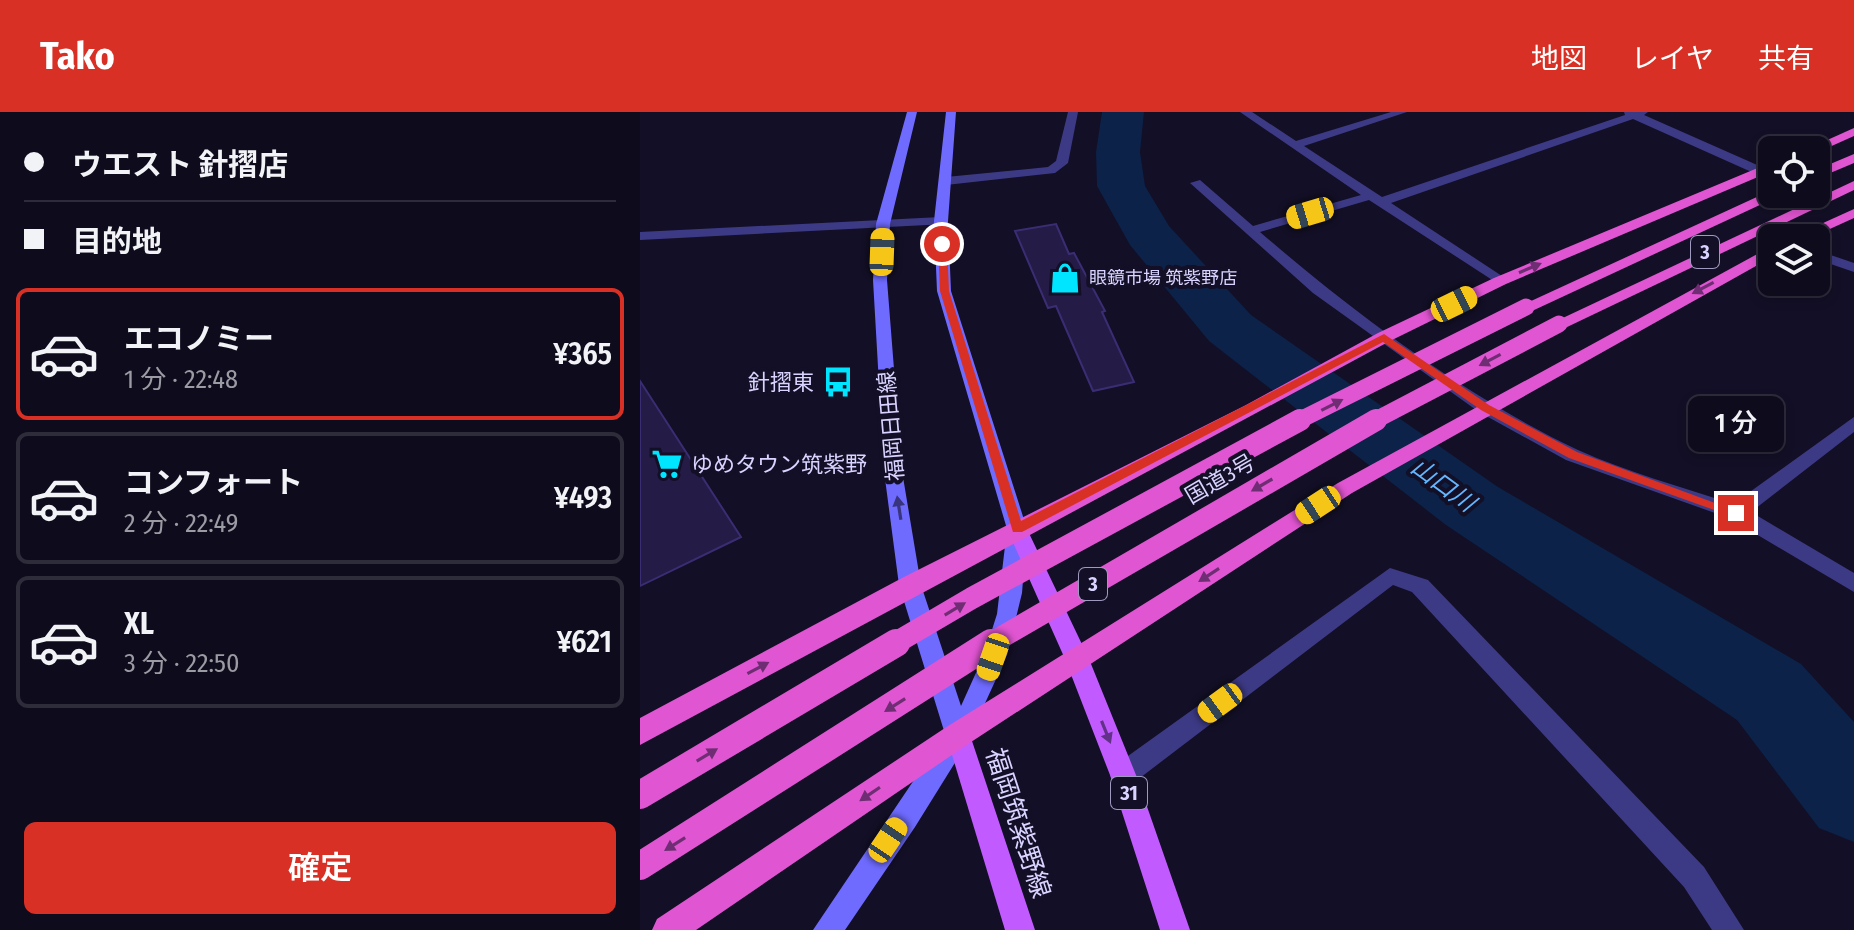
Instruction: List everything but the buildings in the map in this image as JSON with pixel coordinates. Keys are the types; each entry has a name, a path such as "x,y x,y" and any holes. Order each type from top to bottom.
{"highway":[{"path":"1830,142 1854,132"},
{"path":"1830,169 1854,158"},
{"path":"640,732 910,585 1253,409 1377,341 1500,281 1758,171"},
{"name":"国道3号","path":"640,866 1016,629 1322,449 1559,324 1854,185"},
{"name":"国道3号","path":"640,795 972,598 1289,426 1526,307 1758,200"},
{"path":"1829,224 1854,213"},
{"path":"668,930 958,735 1345,488 1758,259"}],"main road":[{"name":"福岡日田線","path":"912,112 883,224 880,280 893,471 910,585 958,735"},
{"path":"828,930 958,735 986,678 1007,616 1017,529 944,291 941,221 951,112"},
{"name":"31","path":"1017,529 1077,659 1123,775 1175,930"},
{"name":"福岡筑紫野線","path":"958,735 1020,930"}],"street":[{"path":"946,181 1051,170 1062,163 1073,112"},
{"path":"1245,112 1500,281"},
{"path":"1294,145 1402,112"},
{"path":"1251,231 1375,199 1635,113 1758,165"},
{"path":"1196,183 1377,341 1485,408 1573,455 1736,513 1854,583"},
{"path":"640,236 941,221"},
{"path":"1830,259 1854,268"},
{"path":"1736,513 1854,423"},
{"path":"1123,775 1390,576 1420,586 1694,877 1729,930"}],"waterway":[{"name":"山口川","path":"1123,112 1118,152 1121,186 1148,234 1230,328 1472,506 1769,692 1854,794"}],"place":[{"name":"眼鏡市場 筑紫野店","path":"1065,278"},
{"name":"針摺東","path":"838,382"},
{"name":"ゆめタウン筑紫野","path":"667,464"}],"route":[{"path":"942,244 944,291 1017,529 1253,409 1384,337 1485,408 1573,455 1736,513"}]}
